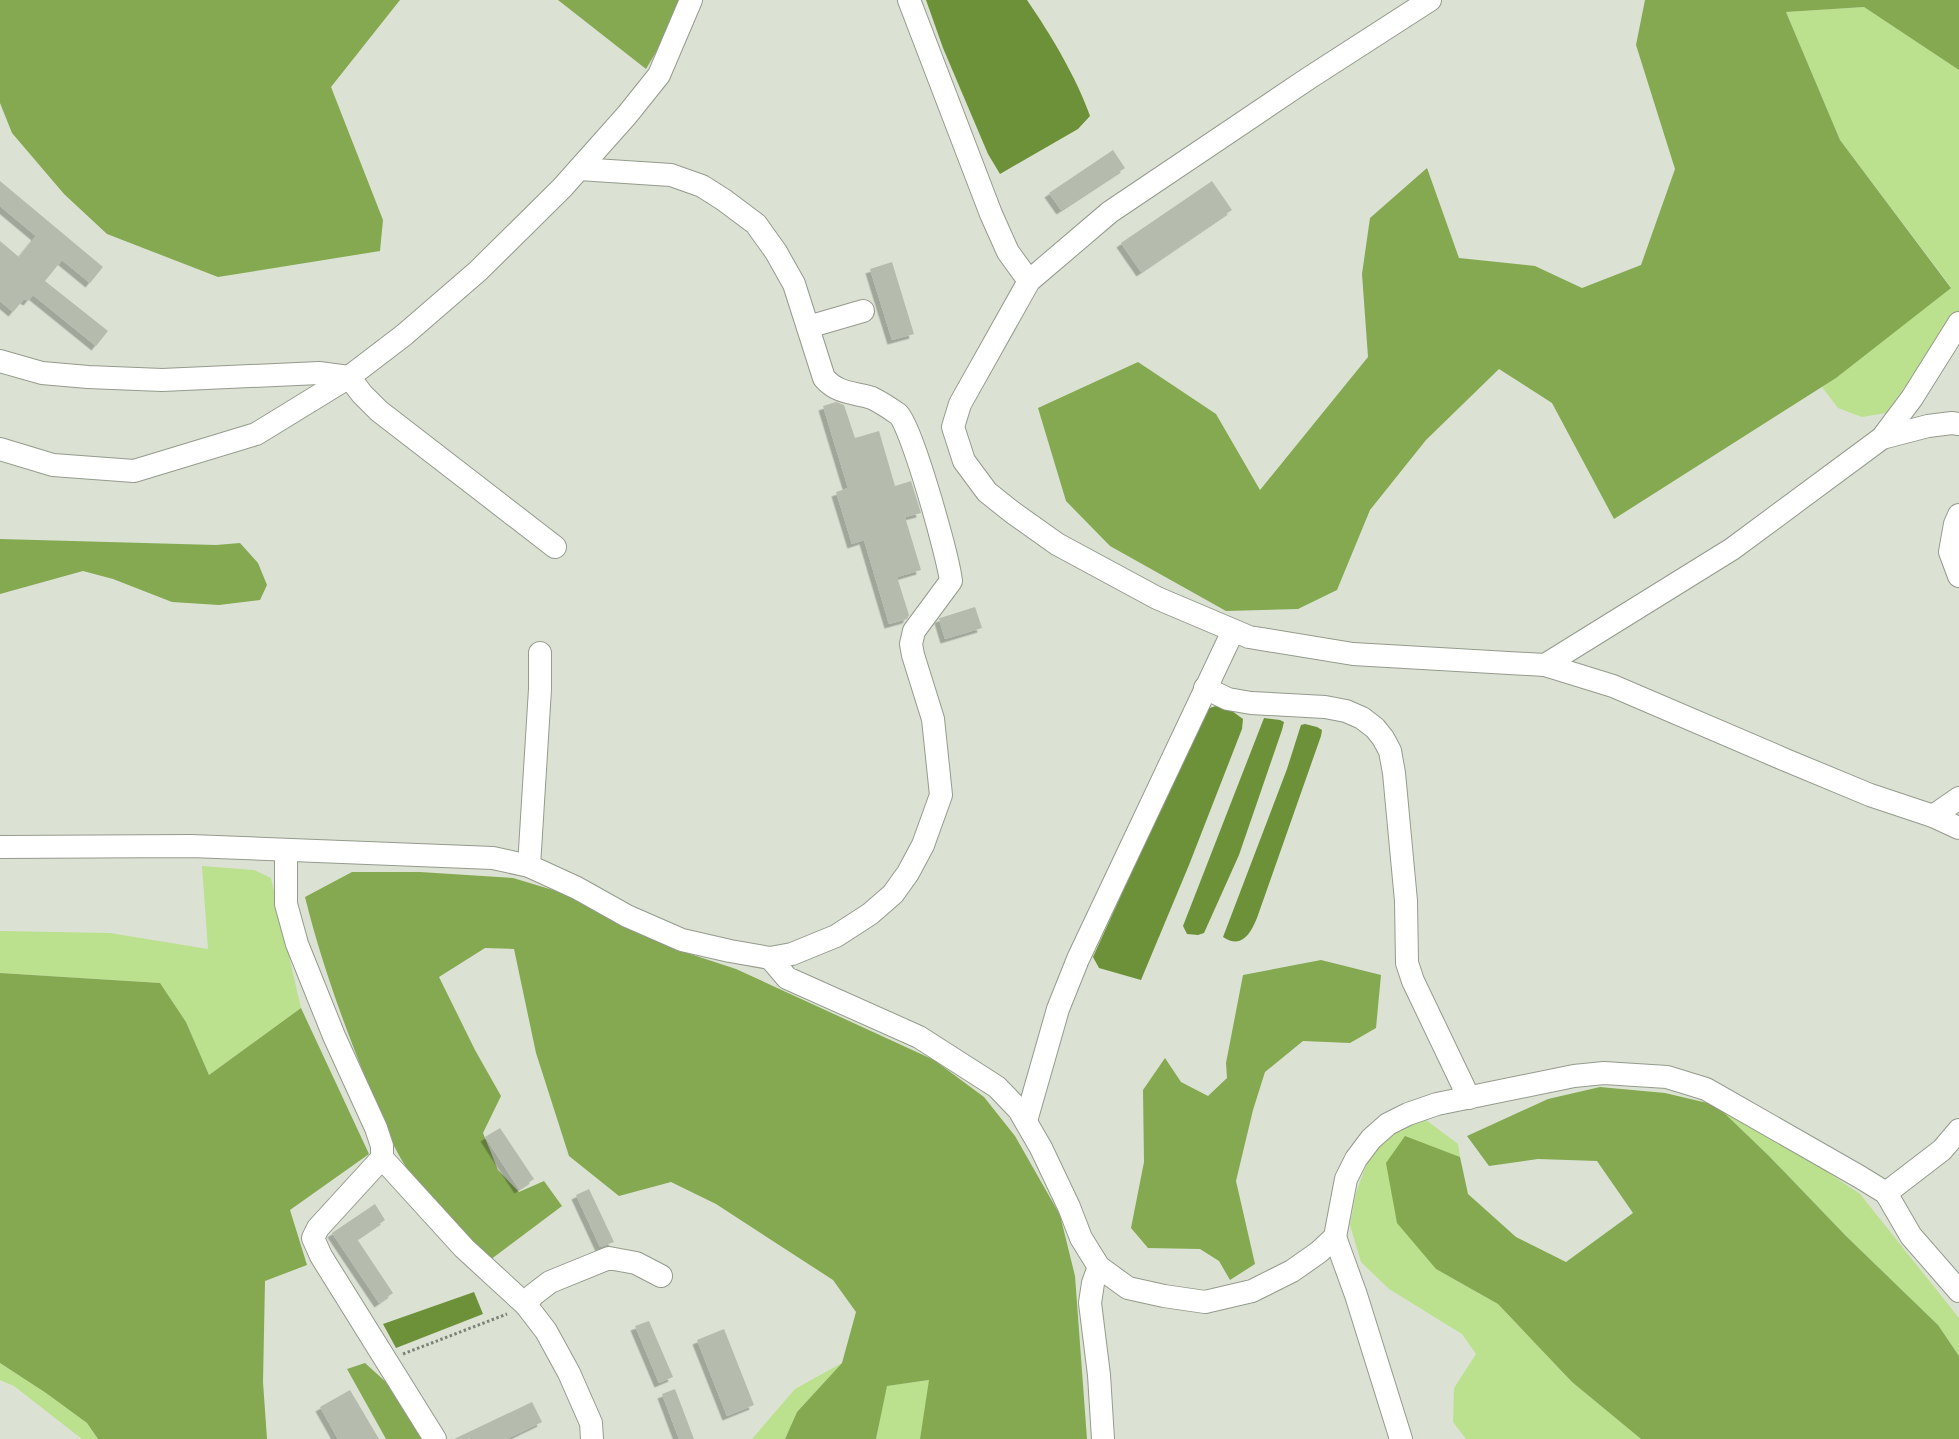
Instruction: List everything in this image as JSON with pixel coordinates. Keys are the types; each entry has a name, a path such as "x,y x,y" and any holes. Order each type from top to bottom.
{"street":[{"path":"0,449 53,465 134,471 256,434 349,377 404,336 478,271 562,188 627,115 659,75 691,0"},
{"path":"909,0 991,214 1008,252 1029,281"},
{"path":"1430,0 1309,78 1110,212 1029,281 960,404 953,427 964,461 987,492 1057,544 1158,598 1249,637 1353,654 1545,665 1613,686 1861,791 1933,816 1959,828"},
{"path":"0,847 191,846 493,858 529,866 577,888 627,916 682,940 770,958 792,954 836,936 870,914 893,894 908,873 924,844 941,795 933,719 911,644 914,631 951,581 948,559 912,441 900,416 873,399 831,386 824,378 794,284 776,252 756,224 702,186 670,175 579,169"},
{"path":"808,327 864,311"},
{"path":"1545,665 1732,549 1882,438 1912,398 1959,323"},
{"path":"0,361 42,373 88,377 162,380 319,373 349,377 362,394 380,410 555,547"},
{"path":"1882,438 1928,426 1959,424"},
{"path":"1959,515 1955,524 1950,552 1959,576"},
{"path":"1026,1121 1058,1009 1078,959 1233,630"},
{"path":"529,866 540,688 540,653"},
{"path":"1205,688 1228,700 1346,710 1362,718 1375,728 1383,738 1390,751 1394,773 1406,901 1408,963 1413,980 1469,1098"},
{"path":"1933,816 1959,798"},
{"path":"286,850 286,904 297,944 334,1036 376,1128 382,1146 382,1158 464,1248 526,1305 546,1331 569,1373 591,1423 592,1439"},
{"path":"770,958 787,978 919,1037 997,1087 1019,1110 1026,1121 1069,1207 1081,1238 1099,1266 1128,1288 1164,1296 1206,1302 1252,1291 1292,1271 1319,1252 1335,1237"},
{"path":"1401,1439 1356,1295 1335,1237 1346,1179 1356,1159 1371,1139 1388,1124 1408,1114 1437,1104 1574,1076 1604,1072 1667,1077 1706,1089 1886,1193 1911,1236 1959,1291"},
{"path":"1886,1193 1942,1150 1959,1130"},
{"path":"382,1158 318,1228 313,1238 322,1256 435,1439"},
{"path":"526,1305 533,1295 550,1282 609,1258 636,1263 661,1276"},
{"path":"1099,1266 1093,1283 1090,1303 1099,1375 1104,1439"}],"path":[{"path":"387,1361 526,1305"}],"shaded area":[{"path":"0,0 400,0 331,87 383,220 380,251 218,277 107,234 64,194 12,133 0,103"},
{"path":"558,0 680,0 668,32 646,69"},
{"path":"926,0 1027,0 1062,56 1078,86 1090,116 1078,129 1000,174 988,154 943,48"},
{"path":"1645,0 1959,0 1959,70 1864,7 1786,12 1840,140 1951,288 1836,378 1614,519 1552,403 1499,369 1426,440 1370,510 1337,590 1298,609 1226,611 1110,546 1066,501 1038,408 1138,362 1216,414 1260,490 1368,357 1362,274 1370,218 1427,168 1459,258 1535,266 1582,288 1641,265 1675,169 1636,45"},
{"path":"1864,7 1959,70 1959,311 1886,413 1862,417 1838,408 1822,387 1951,287 1840,140 1786,12"},
{"path":"0,539 216,545 240,543 258,563 267,585 260,600 219,605 172,602 113,579 83,571 0,594"},
{"path":"1216,706 1232,711 1243,719 1242,729 1189,865 1141,980 1099,968 1093,957 1206,709"},
{"path":"1264,718 1284,722 1239,855 1204,933 1198,935 1187,934 1183,926"},
{"path":"1305,724 1322,730 1321,736 1257,918 1248,935 1240,941 1229,940 1223,937 1287,769 1301,725"},
{"path":"202,866 254,870 271,878 301,1008 209,1075 186,1022 160,983 0,973 0,931 110,933 208,949"},
{"path":"352,872 420,872 513,878 573,896 675,949 736,969 934,1060 984,1097 1015,1136 1060,1215 1075,1276 1087,1439 920,1439 929,1380 887,1386 876,1439 785,1439 797,1412 842,1363 856,1312 833,1280 716,1204 671,1182 619,1196 569,1156 536,1053 514,949 485,948 439,977 475,1050 501,1096 483,1133 498,1170 519,1192 544,1181 562,1206 490,1260 435,1203 406,1167 385,1126 341,1015 325,968 305,897"},
{"path":"1321,960 1381,975 1376,1028 1350,1043 1303,1041 1265,1072 1253,1110 1236,1181 1255,1264 1230,1280 1219,1261 1200,1249 1148,1248 1131,1228 1144,1162 1143,1090 1165,1058 1181,1082 1208,1096 1227,1078 1226,1063 1243,975"},
{"path":"0,973 160,983 186,1022 209,1075 301,1008 369,1154 290,1210 307,1265 265,1281 263,1382 267,1439 98,1439 87,1423 0,1363"},
{"path":"1600,1087 1665,1093 1716,1105 1769,1156 1846,1236 1938,1325 1959,1356 1959,1439 1641,1439 1572,1382 1498,1304 1436,1269 1397,1223 1386,1163 1405,1136 1460,1157 1468,1194 1516,1237 1566,1262 1633,1213 1597,1161 1538,1159 1489,1166 1467,1136 1548,1099"},
{"path":"1716,1105 1795,1150 1860,1194 1959,1318 1959,1356 1938,1325 1846,1236 1769,1156"},
{"path":"1426,1120 1458,1144 1460,1157 1405,1137 1436,1269 1498,1304 1572,1382 1641,1439 1466,1439 1453,1422 1454,1388 1476,1354 1462,1334 1389,1289 1361,1262 1350,1225 1356,1193 1370,1154 1390,1132"},
{"path":"474,1292 483,1314 396,1348 383,1324"},
{"path":"0,1363 87,1423 98,1439 82,1439 14,1386 0,1380"},
{"path":"365,1363 398,1393 427,1439 386,1439 347,1369"},
{"path":"842,1363 797,1412 785,1439 752,1439 795,1389"},
{"path":"930,1380 920,1439 876,1439 886,1386"}],"building":[{"path":"1113,150 1125,168 1061,210 1049,193"},
{"path":"0,181 103,267 90,283 62,260 45,281 108,331 96,346 33,295 28,301 24,299 13,312 0,301 0,241 19,257 36,236 0,206"},
{"path":"1212,181 1232,210 1141,272 1121,243"},
{"path":"892,262 914,334 892,340 870,269"},
{"path":"836,402 844,405 855,438 879,431 895,486 911,481 921,513 905,517 921,570 897,577 909,615 907,619 889,624 864,540 852,544 836,492 848,488 823,406"},
{"path":"975,607 982,628 945,639 939,619"},
{"path":"500,1128 534,1179 519,1189 485,1137"},
{"path":"589,1189 614,1242 600,1247 576,1195"},
{"path":"375,1204 385,1220 357,1239 393,1293 379,1303 332,1233"},
{"path":"649,1321 673,1377 659,1383 635,1326"},
{"path":"724,1329 754,1405 727,1416 697,1340"},
{"path":"675,1389 694,1439 679,1439 662,1394"},
{"path":"350,1390 379,1439 338,1439 320,1407"},
{"path":"532,1402 542,1422 507,1439 454,1439"}]}
